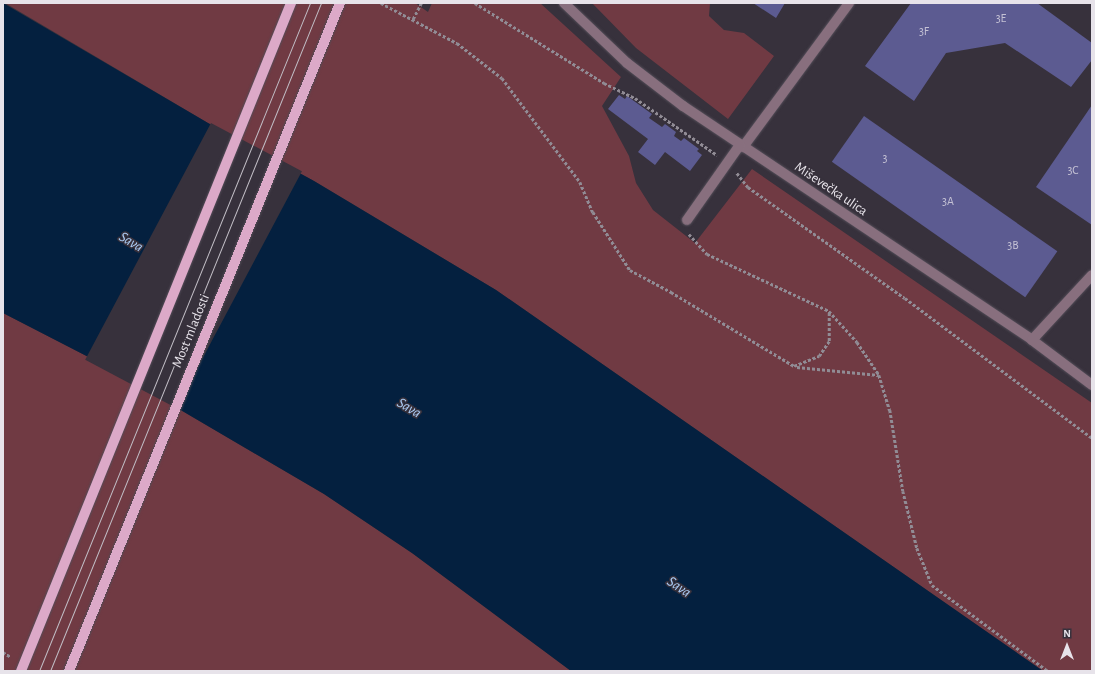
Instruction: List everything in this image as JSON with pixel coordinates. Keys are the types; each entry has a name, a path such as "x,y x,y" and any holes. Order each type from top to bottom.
{"main road":[{"path":"21,671 291,3"},
{"name":"Most mladosti","path":"69,671 340,3"}],"street":[{"name":"Miševečka ulica","path":"564,3 627,63 741,146 1032,340 1092,385"},
{"path":"687,220 728,163 849,3"},
{"path":"1032,340 1092,275"}],"path":[{"path":"381,3 457,43 502,78 580,182 593,212 630,270 671,292 794,366 878,375"},
{"path":"413,19 421,3"},
{"path":"474,3 604,84 635,98 728,163 748,186 905,298 1092,438"},
{"path":"687,220 684,229 706,254 829,311 857,342 878,375 890,410 903,492 917,548 932,585 1048,671"},
{"path":"794,366 819,356 829,341 829,311"}],"shaded area":[{"path":"5,3 415,3 428,12 432,3 540,3 621,77 602,106 629,156 636,183 653,210 695,243 752,169 1092,403 1092,671 1043,671 496,290 314,181 208,123"},
{"path":"592,3 710,3 709,16 724,30 744,33 774,56 728,119 636,48"},
{"path":"3,313 104,365 324,494 412,553 571,671 3,671"}],"water":[{"name":"Sava","path":"3,3 208,123 314,181 496,290 1043,671 571,671 412,553 324,494 104,365 3,313"}],"pier":[{"path":"211,123 302,171 176,408 85,360"}],"building":[{"path":"753,3 785,3 776,18"},
{"path":"911,3 1037,3 1092,43 1092,60 1071,87 1005,43 946,53 914,101 865,66"},
{"path":"619,95 625,99 627,96 652,114 649,118 662,127 665,124 676,132 674,136 681,141 684,138 699,149 697,151 702,155 690,171 665,152 655,165 638,152 648,139 608,109"},
{"path":"1092,105 1092,225 1036,187"},
{"path":"864,116 1057,251 1025,297 832,162"}],"tram line":[{"path":"39,671 310,3"},
{"path":"50,671 321,3"}]}
